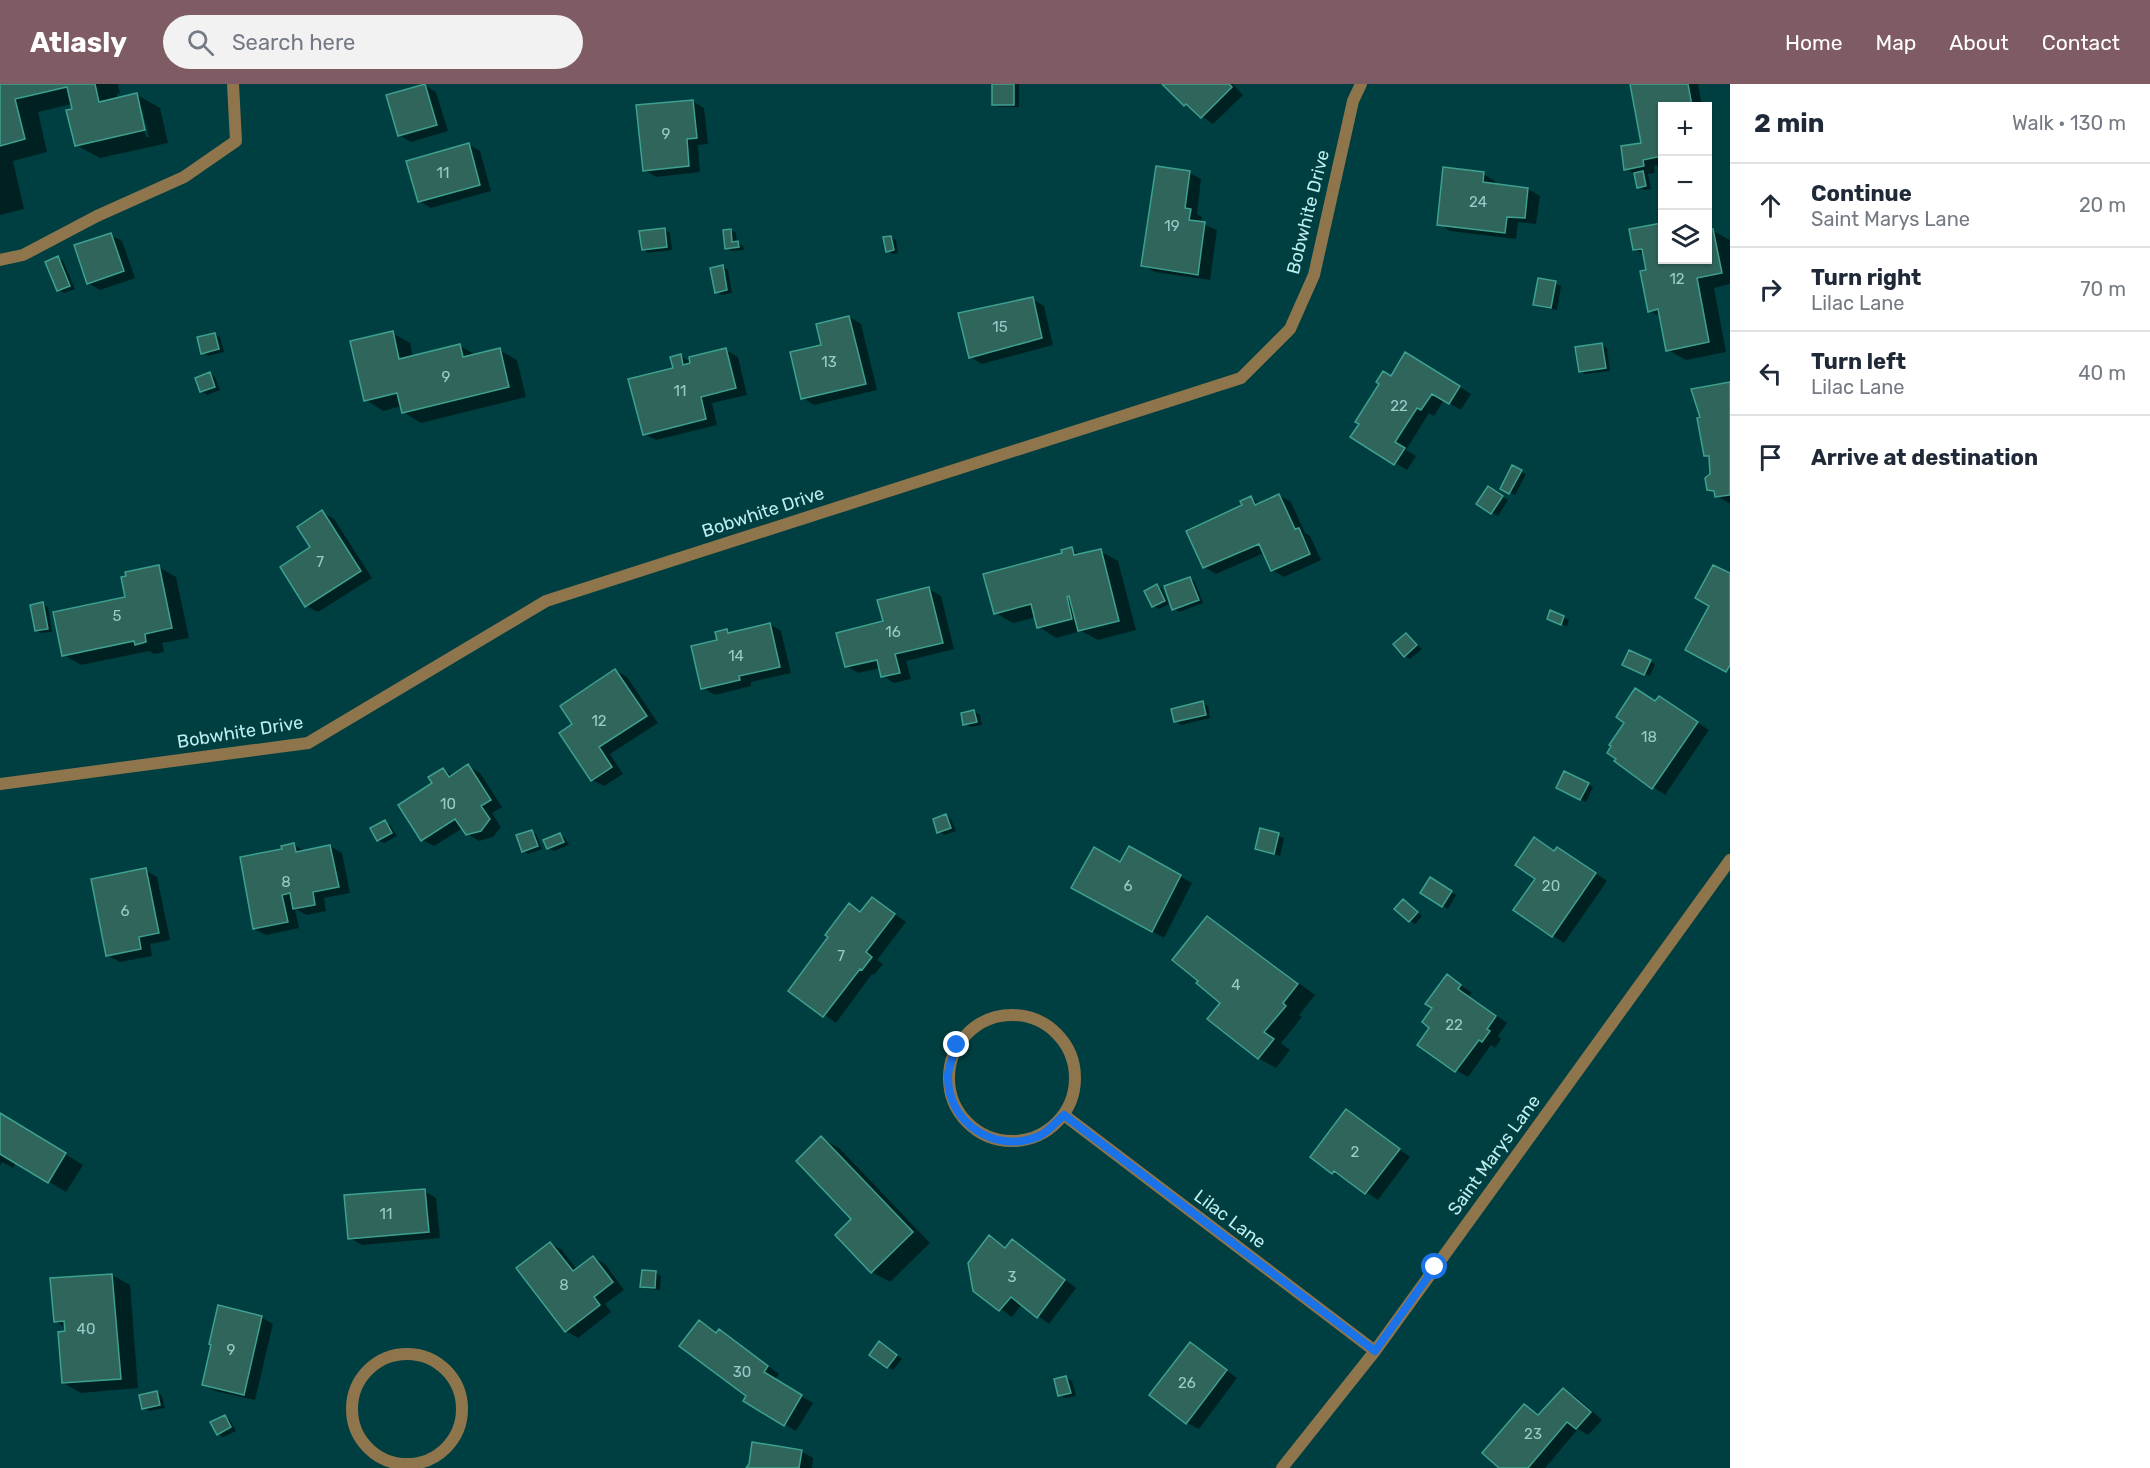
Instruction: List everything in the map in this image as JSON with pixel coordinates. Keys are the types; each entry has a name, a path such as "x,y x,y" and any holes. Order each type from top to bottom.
{"street":[{"path":"0,260 23,255 98,216 184,177 236,141 233,84"},
{"name":"Bobwhite Drive","path":"0,784 308,743 546,601 1241,378 1290,329 1314,275 1353,101 1361,84"},
{"name":"Saint Marys Lane","path":"1282,1468 1375,1351 1730,861"},
{"path":"1018,1014 1040,1020 1057,1033 1070,1052 1075,1073 1073,1096 1064,1115 1040,1136 1018,1142 997,1141 976,1131 960,1116 950,1097 948,1074 957,1045 971,1028 991,1017 1018,1014"},
{"name":"Lilac Lane","path":"1064,1115 1375,1351"},
{"path":"401,1354 429,1359 445,1370 457,1385 461,1398 461,1418 455,1436 443,1451 427,1461 408,1466 386,1460 370,1450 358,1435 352,1416 353,1398 360,1380 368,1370 383,1359 401,1354"}],"building":[{"path":"0,84 95,84 99,102 137,93 145,130 75,146 66,110 72,109 67,87 15,99 25,139 0,146"},
{"path":"425,84 437,125 398,136 386,95"},
{"path":"992,84 1014,84 1014,105 992,105"},
{"path":"1162,84 1229,84 1232,87 1201,118 1186,104 1184,106"},
{"path":"1630,84 1688,84 1691,102 1658,102 1658,157 1643,160 1644,166 1624,170 1621,146 1641,143"},
{"path":"693,100 697,138 687,139 689,166 643,171 636,105"},
{"path":"469,143 480,185 418,202 406,161"},
{"path":"1156,166 1190,171 1185,208 1191,209 1189,220 1205,222 1198,275 1141,266"},
{"path":"1443,167 1484,172 1483,182 1528,188 1525,218 1507,217 1505,233 1437,225"},
{"path":"1643,171 1646,186 1637,188 1634,173"},
{"path":"1658,224 1658,264 1712,264 1713,229 1722,273 1697,278 1709,342 1666,351 1658,309 1648,312 1640,271 1646,270 1642,249 1633,250 1629,229"},
{"path":"665,228 667,247 642,250 639,231"},
{"path":"731,229 732,242 738,241 739,247 725,249 723,230"},
{"path":"111,233 124,271 87,284 74,245"},
{"path":"891,236 894,250 886,252 883,237"},
{"path":"58,256 70,286 57,291 45,262"},
{"path":"723,265 727,290 715,293 710,268"},
{"path":"1538,278 1556,281 1551,308 1533,305"},
{"path":"1033,297 1042,338 969,358 958,313"},
{"path":"849,316 866,384 801,399 790,352 821,345 816,324"},
{"path":"393,331 399,359 460,344 463,357 500,348 509,387 402,413 397,393 364,401 350,341"},
{"path":"215,333 219,349 201,354 197,337"},
{"path":"1602,343 1606,368 1579,372 1575,347"},
{"path":"726,348 736,388 701,397 706,419 643,435 628,379 673,368 670,357 681,354 683,365 690,363 689,357"},
{"path":"1405,352 1460,386 1449,404 1432,394 1421,410 1417,408 1395,442 1405,448 1394,465 1350,437 1359,424 1355,422 1379,384 1376,382 1383,371 1391,376"},
{"path":"210,372 215,387 200,392 195,378"},
{"path":"1730,382 1730,495 1715,497 1714,491 1707,490 1705,478 1710,474 1709,456 1704,456 1697,418 1700,417 1691,389"},
{"path":"1512,465 1522,470 1509,494 1500,489"},
{"path":"1488,486 1503,496 1491,514 1476,504"},
{"path":"1279,494 1295,529 1299,528 1310,554 1271,571 1259,544 1203,568 1186,531 1242,505 1240,501 1251,496 1255,505"},
{"path":"322,510 361,571 305,607 280,567 310,547 297,527"},
{"path":"1072,547 1074,555 1101,549 1119,621 1078,631 1069,596 1067,597 1072,619 1037,628 1031,604 994,614 983,574 1062,553 1061,550"},
{"path":"159,565 172,628 145,634 146,642 135,645 134,641 62,656 53,612 125,597 121,577 126,576 125,572"},
{"path":"1713,565 1730,573 1730,665 1726,672 1685,650 1709,606 1695,598"},
{"path":"1190,577 1199,600 1172,610 1164,586"},
{"path":"1157,584 1165,601 1152,607 1144,591"},
{"path":"929,587 943,643 895,654 900,673 881,677 877,660 845,667 836,633 883,621 877,600"},
{"path":"43,602 48,629 35,631 30,605"},
{"path":"1550,610 1564,616 1561,625 1547,619"},
{"path":"770,623 780,667 739,676 740,680 701,689 691,646 717,640 715,632 727,629 728,633"},
{"path":"1406,633 1417,645 1404,657 1393,644"},
{"path":"1629,650 1651,660 1644,675 1622,665"},
{"path":"615,669 647,716 599,747 612,767 591,781 559,733 572,724 560,706"},
{"path":"1635,688 1655,701 1659,696 1698,722 1652,789 1614,761 1616,759 1607,753 1611,746 1609,745 1624,723 1616,717"},
{"path":"1203,701 1206,715 1174,722 1171,709"},
{"path":"974,710 977,722 963,725 961,713"},
{"path":"468,764 491,800 481,806 490,819 481,831 466,835 455,819 421,841 398,805 432,783 428,777 443,768 449,777"},
{"path":"1564,771 1589,783 1580,800 1556,788"},
{"path":"946,814 951,828 937,833 933,819"},
{"path":"385,820 392,833 377,841 370,828"},
{"path":"1260,828 1279,833 1274,854 1255,849"},
{"path":"532,830 538,846 522,852 516,835"},
{"path":"560,833 564,842 547,849 543,840"},
{"path":"1534,837 1554,851 1557,847 1596,873 1552,937 1513,910 1535,879 1515,865"},
{"path":"294,843 296,852 330,845 339,887 313,892 315,905 293,909 290,893 282,895 288,922 253,929 240,857 282,849 281,846"},
{"path":"1129,846 1181,875 1152,932 1071,888 1094,847 1120,862"},
{"path":"146,868 159,933 139,937 141,949 106,956 91,879"},
{"path":"1430,877 1452,891 1442,907 1420,893"},
{"path":"872,897 895,914 866,952 872,957 823,1017 788,991 828,937 825,935 849,903 860,912"},
{"path":"1403,899 1418,912 1409,922 1394,909"},
{"path":"1207,916 1298,984 1283,1003 1286,1006 1264,1032 1274,1039 1258,1059 1207,1019 1220,1003 1172,960"},
{"path":"1447,974 1461,985 1458,989 1496,1016 1487,1029 1490,1031 1482,1042 1479,1040 1455,1072 1417,1045 1429,1028 1422,1022 1432,1008 1425,1004"},
{"path":"1346,1109 1400,1149 1365,1194 1334,1171 1332,1174 1310,1157"},
{"path":"0,1113 66,1153 48,1183 0,1154"},
{"path":"821,1136 913,1232 871,1273 835,1235 851,1219 796,1161"},
{"path":"425,1189 429,1232 348,1239 344,1195"},
{"path":"989,1235 1005,1248 1012,1239 1065,1280 1037,1318 1011,1297 999,1311 973,1291 968,1263"},
{"path":"550,1242 573,1271 593,1256 613,1282 594,1297 600,1305 565,1332 516,1268"},
{"path":"642,1270 656,1271 655,1288 640,1287"},
{"path":"112,1274 121,1379 62,1383 58,1332 65,1331 64,1321 54,1322 50,1278"},
{"path":"218,1305 262,1316 244,1395 202,1385"},
{"path":"699,1320 716,1333 719,1329 768,1366 764,1372 802,1395 784,1426 743,1401 746,1396 679,1346"},
{"path":"879,1341 897,1355 887,1368 869,1355"},
{"path":"1190,1342 1227,1370 1186,1424 1149,1395"},
{"path":"1066,1376 1071,1393 1058,1396 1054,1379"},
{"path":"1563,1388 1591,1412 1576,1429 1567,1422 1528,1468 1499,1468 1482,1453 1524,1404 1538,1415"},
{"path":"157,1391 160,1405 142,1409 139,1395"},
{"path":"225,1415 231,1427 217,1435 210,1422"},
{"path":"752,1442 802,1450 799,1468 746,1468 749,1464"}],"route":[{"path":"957,1045 948,1074 950,1097 960,1116 976,1131 997,1141 1018,1142 1040,1136 1064,1115 1375,1351 1435,1267"}]}
